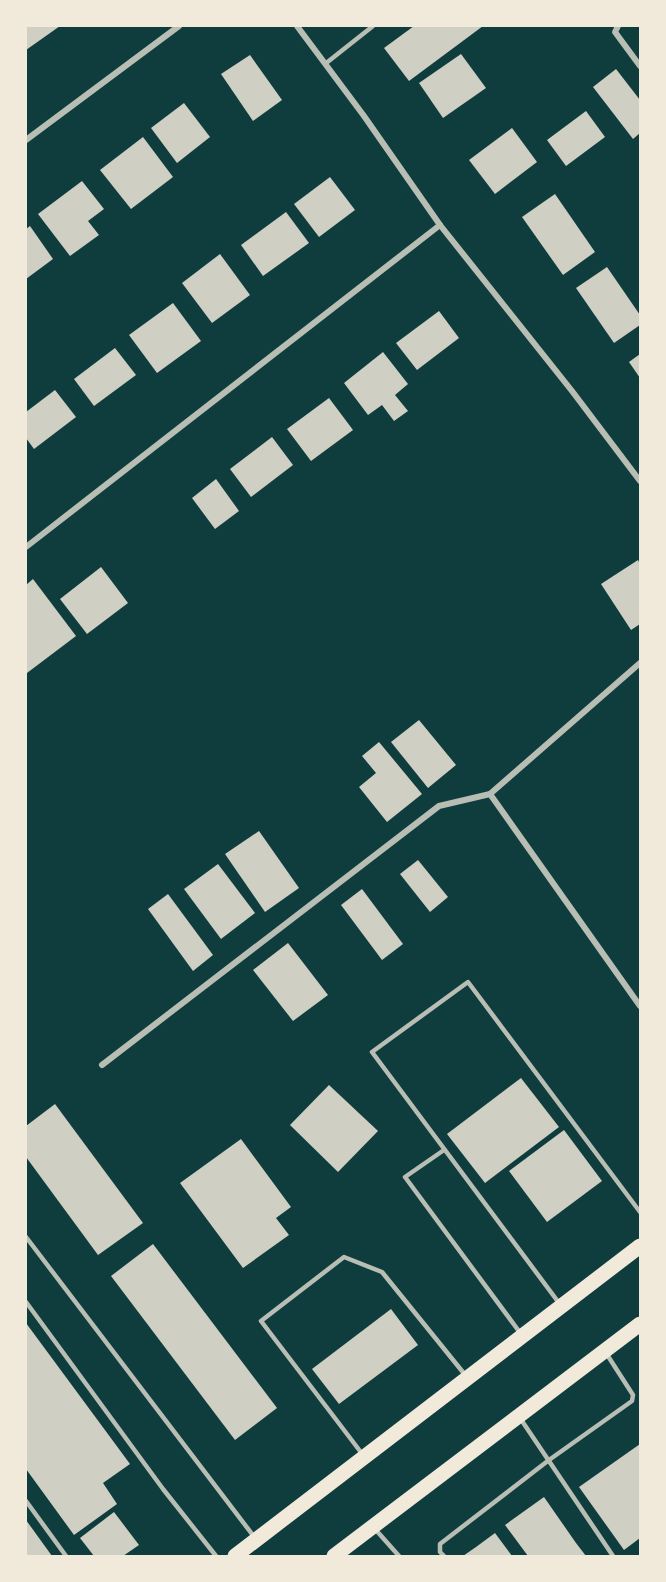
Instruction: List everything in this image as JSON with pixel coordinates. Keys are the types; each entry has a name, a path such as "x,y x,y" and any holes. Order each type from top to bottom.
{"main road":[{"path":"235,1557 640,1246"},
{"path":"334,1557 640,1324"}],"street":[{"path":"26,140 179,26"},
{"path":"297,26 440,225 572,391 640,481"},
{"path":"618,26 615,32 640,66"},
{"path":"26,547 440,225"},
{"path":"102,1065 439,806 490,794 640,663"},
{"path":"490,794 640,1006"}],"lane":[{"path":"325,64 373,26"},
{"path":"562,1306 372,1052 468,982 640,1212"},
{"path":"444,1150 405,1177 523,1336"},
{"path":"26,1237 256,1540"},
{"path":"364,1457 261,1321 344,1257 382,1272 468,1378"},
{"path":"26,1302 216,1557"},
{"path":"444,1557 440,1552 441,1544 632,1401 633,1395 605,1351"},
{"path":"519,1416 613,1557"},
{"path":"26,1501 66,1557"},
{"path":"373,1527 399,1557"}],"building":[{"path":"26,26 60,26 26,50"},
{"path":"414,26 483,26 409,81 384,48"},
{"path":"461,54 486,88 443,118 419,83"},
{"path":"250,55 282,100 253,121 221,74"},
{"path":"616,69 640,100 640,133 633,139 593,87"},
{"path":"184,103 210,137 177,163 151,128"},
{"path":"586,111 605,137 566,166 547,140"},
{"path":"512,128 537,162 495,194 469,160"},
{"path":"143,137 173,177 131,209 100,170"},
{"path":"330,177 355,210 319,237 294,204"},
{"path":"82,181 104,209 88,221 99,235 70,256 38,214"},
{"path":"555,194 595,252 563,275 522,217"},
{"path":"286,212 309,243 263,276 241,245"},
{"path":"30,226 53,259 26,279 26,229"},
{"path":"220,254 250,295 212,323 182,283"},
{"path":"607,267 640,315 640,325 614,343 576,288"},
{"path":"173,303 201,341 157,373 129,335"},
{"path":"439,311 459,338 417,370 396,343"},
{"path":"115,348 136,375 94,406 74,379"},
{"path":"383,352 408,384 395,395 408,411 394,421 382,405 368,415 344,383"},
{"path":"640,354 640,378 629,362"},
{"path":"55,390 76,417 34,449 26,438 26,412"},
{"path":"329,398 353,430 311,461 287,429"},
{"path":"272,437 293,465 251,497 230,469"},
{"path":"216,479 239,511 215,529 192,498"},
{"path":"638,560 640,564 640,624 631,630 601,584"},
{"path":"101,567 128,603 87,634 60,599"},
{"path":"33,579 76,636 27,673 26,585"},
{"path":"419,720 456,765 428,788 391,742"},
{"path":"379,742 422,794 387,822 359,787 376,773 362,756"},
{"path":"259,831 299,888 265,912 225,854"},
{"path":"418,860 448,897 430,912 400,874"},
{"path":"218,864 255,913 221,939 184,889"},
{"path":"362,889 403,944 382,960 341,905"},
{"path":"168,894 213,955 193,971 148,909"},
{"path":"288,943 328,995 293,1021 253,970"},
{"path":"521,1078 559,1127 485,1183 447,1134"},
{"path":"329,1085 378,1131 338,1172 290,1125"},
{"path":"55,1104 143,1223 98,1255 26,1157 26,1126"},
{"path":"564,1130 602,1181 547,1222 509,1171"},
{"path":"241,1139 291,1207 276,1218 289,1235 243,1268 180,1183"},
{"path":"153,1244 277,1408 235,1440 111,1276"},
{"path":"391,1309 418,1345 339,1404 312,1369"},
{"path":"26,1323 130,1464 103,1483 117,1504 74,1535 26,1469"},
{"path":"640,1444 640,1538 624,1550 579,1487"},
{"path":"544,1497 586,1556 528,1556 505,1525"},
{"path":"114,1512 139,1545 123,1556 94,1556 80,1538"},
{"path":"26,1520 52,1556 26,1556"},
{"path":"495,1533 512,1556 463,1556 476,1547"}]}
